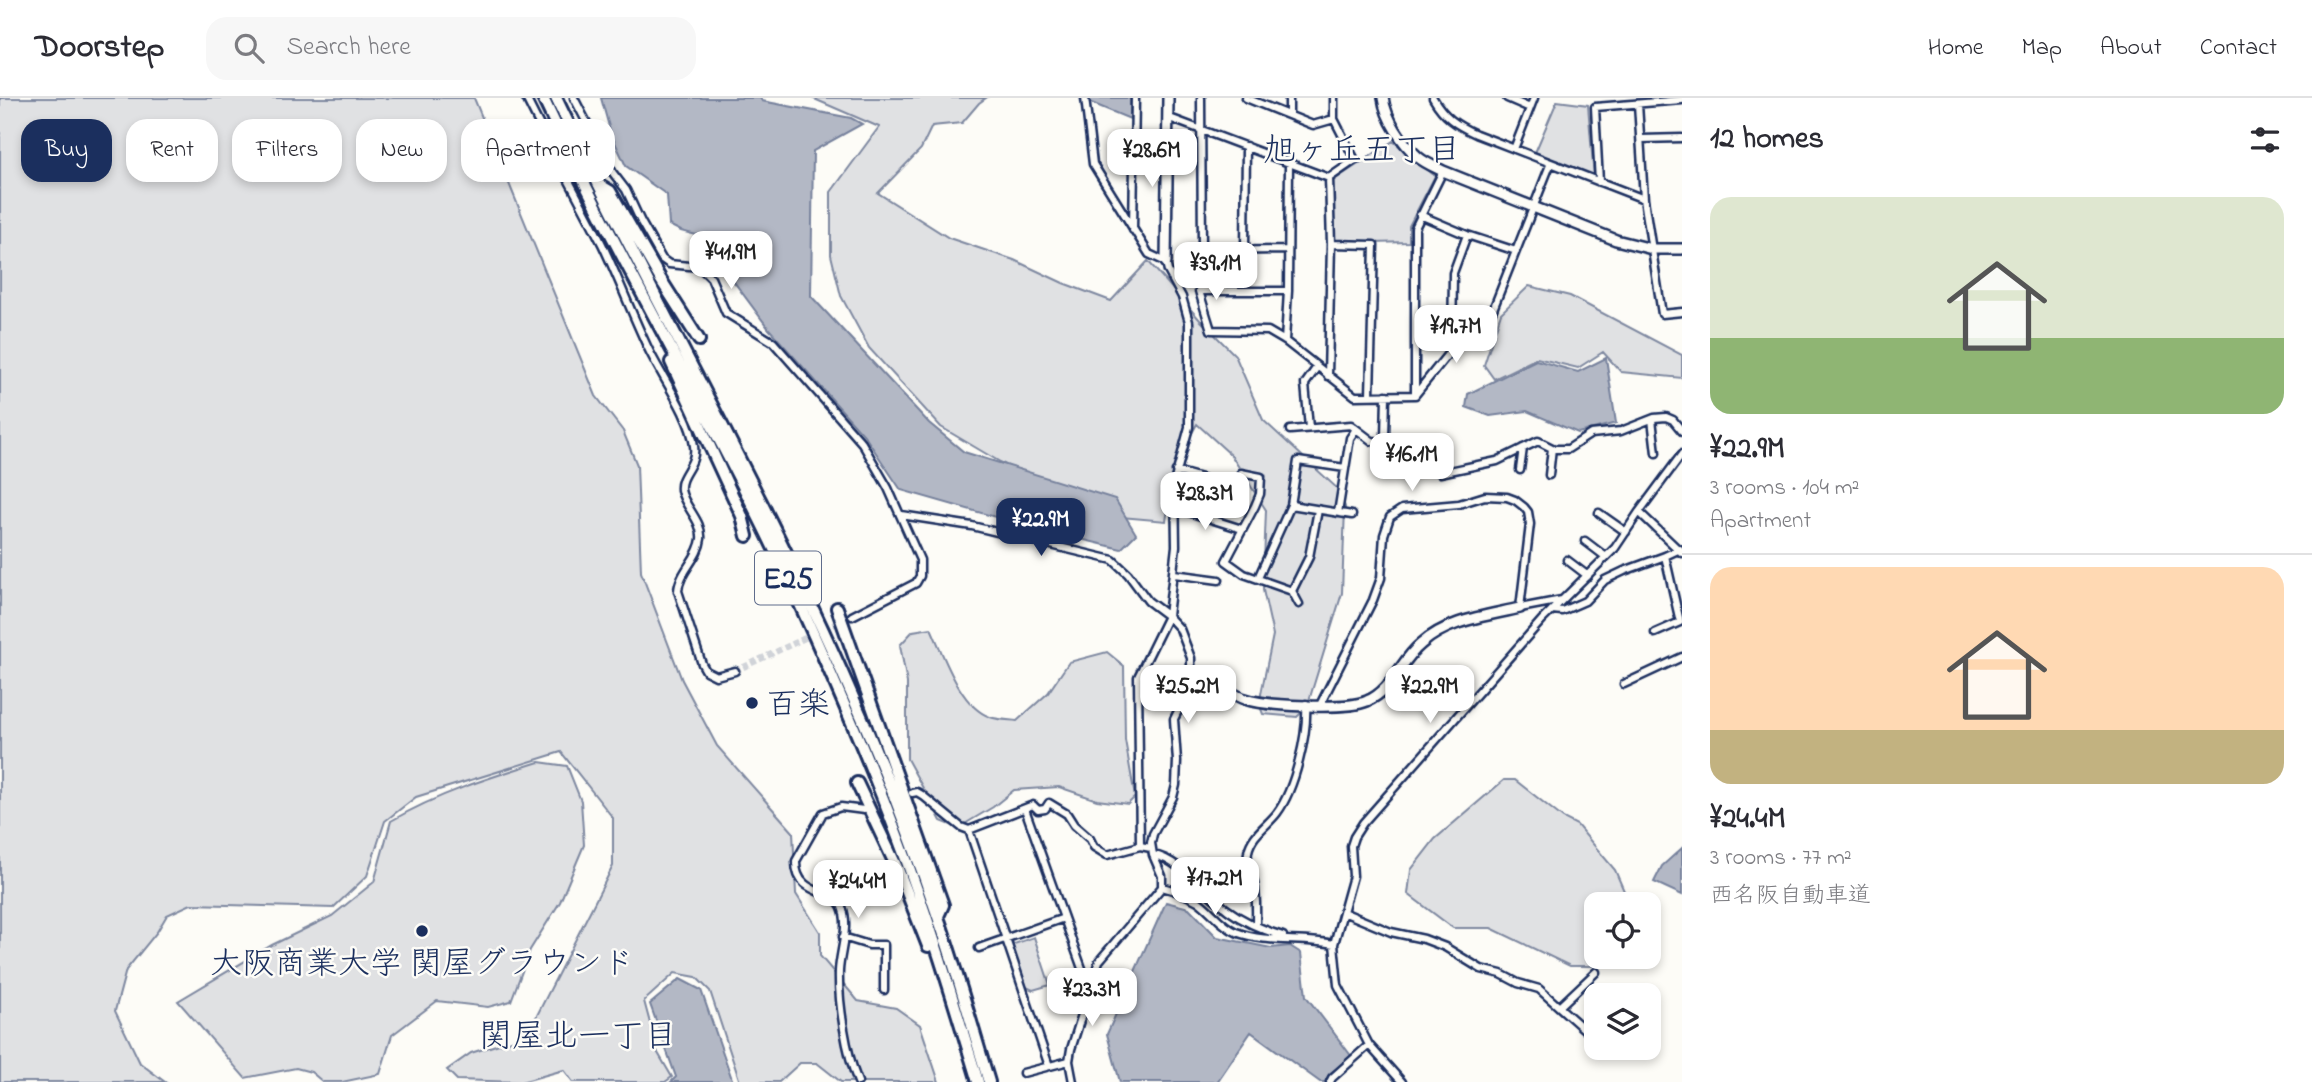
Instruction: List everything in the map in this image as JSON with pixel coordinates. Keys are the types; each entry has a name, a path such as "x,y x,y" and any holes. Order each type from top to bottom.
{"highway":[{"name":"E25","path":"543,98 762,526 834,682 897,834 952,995 978,1082"},
{"name":"E25","path":"556,98 743,464 819,621 882,765 938,916 989,1082"},
{"path":"598,183 610,191 699,340"},
{"path":"633,273 631,282 742,516 747,536"},
{"path":"837,608 943,905 938,916"},
{"path":"857,783 899,872 945,990 952,995"}],"street":[{"path":"526,98 603,247 648,348 690,430 695,448 694,461 683,478 681,490 699,526 701,537 680,581 678,592 706,671 716,676 735,671"},
{"path":"574,98 662,259 669,264 699,267 711,278 726,313 763,334 785,354 862,443 888,488 920,560 920,576 916,583 852,616"},
{"path":"1085,98 1093,164 1149,254 1166,262"},
{"path":"1133,232 1135,98"},
{"path":"1140,846 1138,677 1168,616 1174,573 1176,471 1188,435 1190,335 1186,309 1166,262 1167,98"},
{"path":"1201,98 1202,251 1199,291 1211,330 1263,330 1285,341 1355,396 1415,395"},
{"path":"1246,98 1313,125 1334,119"},
{"path":"1289,98 1289,114"},
{"path":"1329,178 1355,160 1334,119 1334,98"},
{"path":"1382,98 1393,126 1418,158 1443,171 1616,240 1652,249 1682,248"},
{"path":"1433,98 1440,111 1453,124 1644,199"},
{"path":"1507,98 1530,107"},
{"path":"1514,149 1534,98"},
{"path":"1599,182 1595,107 1678,100"},
{"path":"1638,104 1644,199 1662,314 1682,312"},
{"path":"1167,117 1329,178"},
{"path":"1641,139 1682,138"},
{"path":"1245,250 1246,146"},
{"path":"1285,341 1289,163"},
{"path":"1452,319 1490,317 1550,164"},
{"path":"1415,395 1415,228 1443,171"},
{"path":"1328,376 1331,244 1329,178"},
{"path":"1420,215 1467,235 1516,251"},
{"path":"1415,395 1452,349 1453,273 1467,235"},
{"path":"1331,244 1374,244 1370,395"},
{"path":"1202,251 1288,250"},
{"path":"1199,291 1288,291"},
{"path":"1309,428 1305,384 1317,367"},
{"path":"1290,430 1350,425 1372,441 1381,442 1385,438 1387,395"},
{"path":"1385,438 1408,442 1440,472 1497,461 1538,441 1552,448 1569,449 1591,434 1621,431 1652,419 1666,417 1673,420 1682,431"},
{"path":"1652,419 1656,453"},
{"path":"1338,513 1350,438 1356,429"},
{"path":"1520,470 1523,448"},
{"path":"1549,475 1552,448"},
{"path":"1402,1082 1369,1045 1338,985 1334,944 1353,876 1351,846 1354,837 1446,727 1552,610 1588,576 1626,532 1645,517 1682,454"},
{"path":"1258,578 1291,505 1298,461 1345,468"},
{"path":"1176,471 1237,488 1241,473 1261,477 1259,494 1226,561 1244,573 1292,591 1299,604"},
{"path":"1320,705 1373,600 1381,578 1384,535 1390,517 1402,509 1459,504 1485,496 1507,497 1524,507 1528,512 1530,524 1520,608"},
{"path":"1291,505 1352,515"},
{"path":"1176,508 1242,529"},
{"path":"1292,591 1309,557 1318,510"},
{"path":"1599,513 1626,532"},
{"path":"901,515 972,527 1103,556 1121,566 1148,601 1168,616 1180,629 1189,648 1191,678 1174,719 1176,785 1167,811 1153,834 1152,852 1162,876 1162,887 1104,952 1094,971 1069,1061 1073,1082"},
{"path":"1552,610 1562,611 1585,601 1605,580 1681,550 1645,517"},
{"path":"1585,541 1606,557"},
{"path":"1655,634 1680,622 1665,556"},
{"path":"1567,560 1588,576"},
{"path":"1174,573 1219,580"},
{"path":"1191,678 1215,684 1253,701 1351,705 1365,702 1390,685 1419,645 1443,628 1564,599"},
{"path":"1624,684 1682,657"},
{"path":"1256,926 1254,883 1247,860 1248,852 1260,832 1278,812 1286,796 1305,734 1306,704"},
{"path":"912,793 922,795 954,822 969,830 1049,1066"},
{"path":"969,830 1033,805 1038,810 1045,809 1049,803 1068,814 1094,847 1107,855 1140,846 1181,869 1221,905 1256,926 1292,939"},
{"path":"858,1082 849,1055 839,986 845,918 842,906 838,900 811,890 796,867 796,861 823,813 841,807 864,810"},
{"path":"1025,808 1089,989"},
{"path":"1162,887 1198,901 1224,926 1238,933 1257,938 1316,940 1334,944"},
{"path":"1343,912 1391,932 1445,947 1481,969 1539,989 1584,1029"},
{"path":"979,948 1064,918"},
{"path":"843,937 869,945 884,945 884,990"},
{"path":"1559,1007 1596,972"},
{"path":"1330,1082 1369,1045"},
{"path":"1023,1073 1069,1061"}],"shaded area":[{"path":"0,98 474,98 483,119 461,119 461,182 508,182 596,396 623,431 637,465 641,572 682,680 717,746 793,832 796,894 820,932 820,956 858,1001 896,1008 920,1025 939,1082 841,1082 817,1063 800,1063 779,1082 740,1082 710,991 696,977 675,973 644,1001 658,1053 672,1077 665,1082 573,1082 564,1070 521,1082 457,1080 447,1070 471,1053 527,1035 613,866 613,818 561,752 416,797 385,821 367,876 333,908 191,904 167,915 157,932 126,970 115,1011 140,1063 165,1082 0,1082"},
{"path":"601,98 760,98 762,101 851,118 862,124 813,151 811,296 929,423 964,452 1115,499 1136,534 1121,549 1027,526 901,490 864,435 769,329 700,236 669,225 667,195 626,166 615,143 615,119 607,119"},
{"path":"812,98 986,98 962,123 932,126 921,149 878,193 949,238 1014,260 1063,283 1111,301 1148,261 1235,355 1263,420 1339,490 1345,507 1342,593 1307,707 1297,717 1263,714 1259,704 1273,635 1263,590 1266,510 1231,455 1197,424 1176,462 1166,521 1121,517 1059,493 941,427 869,348 841,296 831,255 831,192 879,127"},
{"path":"1089,98 1130,98 1130,119 1089,102"},
{"path":"1557,101 1588,105 1594,178 1534,155"},
{"path":"1393,141 1435,176 1409,226 1409,242 1333,244 1333,181"},
{"path":"1529,286 1570,296 1682,355 1682,378 1621,372 1603,352 1578,368 1537,358 1494,379 1484,365 1501,313"},
{"path":"1606,358 1616,423 1578,433 1527,411 1490,416 1466,407 1468,394 1536,360 1578,372"},
{"path":"931,628 961,691 979,711 996,719 1017,721 1048,693 1069,662 1107,652 1124,666 1125,740 1135,797 1128,804 1097,800 1059,787 1014,790 993,807 958,828 941,821 907,759 907,683 900,645 913,631"},
{"name":"大阪商業大学 関屋グラウンド","path":"539,762 567,766 581,801 584,845 560,902 530,950 511,1001 488,1007 437,1001 392,1035 380,1074 342,1082 323,1082 311,1072 296,1068 245,1078 178,1001 272,945 332,916 374,882 391,821 445,795"},
{"path":"1504,780 1515,780 1563,818 1577,825 1615,870 1624,892 1584,892 1584,966 1570,966 1491,928 1453,928 1408,894 1411,870 1435,839"},
{"path":"1682,848 1682,895 1654,882 1662,866"},
{"path":"1166,902 1189,908 1217,937 1271,948 1290,946 1301,953 1306,996 1352,1057 1329,1074 1326,1082 1320,1082 1251,1032 1217,1082 1120,1082 1107,1034"},
{"path":"1034,937 1050,985 1033,990 1024,986 1011,948 1014,944"},
{"path":"680,979 701,990 733,1082 671,1082 676,1077 650,1004"}],"tunnel":[{"path":"735,671 852,616"}],"place":[{"name":"百楽","path":"752,703"},
{"name":"大阪商業大学 関屋グラウンド","path":"422,931"}],"district":[{"name":"旭ヶ丘五丁目","path":"1362,148"},
{"name":"関屋北一丁目","path":"578,1034"}]}
